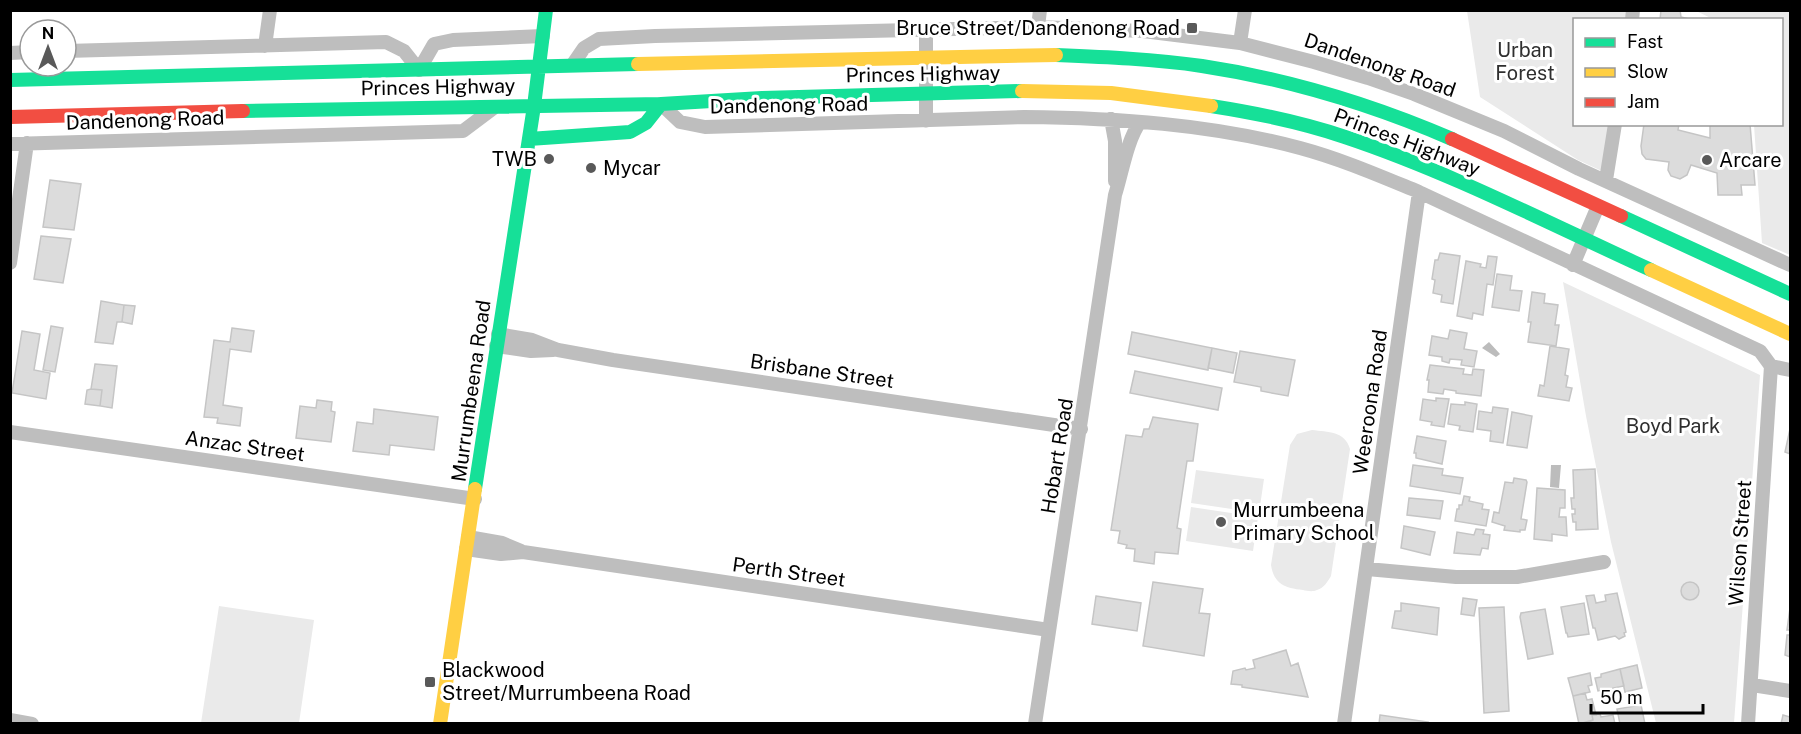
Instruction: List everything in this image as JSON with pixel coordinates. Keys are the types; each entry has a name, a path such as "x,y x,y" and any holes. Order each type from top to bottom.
{"main road":[{"name":"Murrumbeena Road","path":"440,723 534,106 546,10"},
{"name":"Princes Highway","path":"10,80 573,64 1064,55 1140,58 1202,66 1296,85 1350,100 1431,129 1791,294"},
{"name":"Princes Highway","path":"10,117 661,104 762,98 1032,92 1111,93 1170,99 1263,114 1320,129 1389,153 1472,188 1791,334"},
{"path":"529,139 623,134 636,131 654,116 661,104"}],"street":[{"path":"265,46 270,10"},
{"path":"1038,27 1040,10"},
{"path":"1240,43 1245,10"},
{"name":"Dandenong Road","path":"573,64 584,48 599,39 610,38 1038,27 1143,31 1240,43 1335,68 1414,94 1504,131 1579,169 1791,265"},
{"path":"926,31 926,121"},
{"path":"78,51 386,42 404,51 419,70 434,44 453,40 543,36"},
{"name":"Dandenong Road","path":"661,104 680,122 705,127 1024,117 1111,119 1229,133 1300,148 1371,172 1419,192 1760,351 1771,366"},
{"name":"Dandenong Road","path":"10,144 463,131 496,106"},
{"path":"266,111 280,135"},
{"name":"Hobart Road","path":"1111,119 1115,141 1115,195"},
{"name":"Hobart Road","path":"1035,723 1115,195 1133,131 1140,122"},
{"path":"1606,180 1615,126"},
{"path":"10,263 27,143"},
{"name":"Weeroona Road","path":"1344,723 1419,192"},
{"path":"1573,265 1598,206"},
{"name":"Brisbane Street","path":"497,340 531,351 558,350 1081,429"},
{"path":"1771,366 1791,370"},
{"name":"Wilson Street","path":"1748,723 1771,366"},
{"name":"Anzac Street","path":"10,432 475,499"},
{"name":"Perth Street","path":"467,543 501,554 523,552 1049,630"},
{"path":"1367,569 1456,577 1517,577 1604,562"},
{"path":"1752,685 1791,691"},
{"path":"10,720 32,723"}],"green space":[{"name":"Urban Forest","path":"1467,11 1627,11 1626,18 1573,18 1573,126 1610,126 1604,172 1578,160 1480,97"},
{"path":"1696,11 1790,11 1790,255 1762,243 1754,126 1783,126 1783,18 1711,18"},
{"name":"Boyd Park","path":"1563,282 1760,375 1734,723 1656,723 1611,542"},
{"path":"1312,430 1330,432 1340,436 1348,443 1350,449 1331,576 1322,588 1315,591 1291,588 1281,584 1275,577 1271,565 1290,445 1297,434"},
{"path":"1196,470 1264,479 1259,513 1191,503"},
{"path":"1191,507 1258,517 1253,551 1186,541"},
{"path":"219,606 314,620 299,723 201,723"}],"shaded area":[{"path":"1489,342 1500,354 1496,357 1482,348"},
{"path":"1551,465 1561,465 1559,488 1550,487"}],"building":[{"path":"1661,10 1680,10 1681,17 1685,18 1660,18"},
{"name":"Arcare","path":"1644,126 1679,126 1678,130 1710,138 1710,126 1750,126 1755,185 1741,185 1742,195 1718,195 1717,173 1691,165 1687,175 1680,179 1671,176 1668,170 1669,162 1646,159 1642,154"},
{"path":"50,180 81,184 74,230 43,227"},
{"path":"41,236 71,239 63,283 34,279"},
{"path":"1440,253 1460,256 1453,304 1441,302 1442,295 1433,293 1435,280 1432,279 1435,260 1438,260"},
{"path":"1488,256 1497,257 1493,285 1487,284 1483,315 1473,313 1472,319 1457,316 1466,261 1481,264 1480,267 1486,268"},
{"path":"1497,274 1512,276 1510,290 1522,291 1519,311 1492,307"},
{"path":"1532,292 1545,294 1544,303 1558,305 1555,325 1559,325 1556,346 1528,342"},
{"path":"101,301 124,305 122,322 117,322 113,344 95,342"},
{"path":"124,305 135,306 132,324 122,322"},
{"path":"51,326 63,328 55,372 43,370"},
{"path":"232,328 254,331 251,352 230,349 223,405 242,408 240,426 217,423 218,418 204,417 214,340 230,342"},
{"path":"1450,330 1467,333 1464,349 1477,351 1474,367 1461,365 1462,360 1450,359 1449,363 1442,361 1442,357 1429,355 1432,336 1448,339"},
{"path":"22,331 40,334 34,370 50,373 46,399 12,393"},
{"path":"1132,332 1212,348 1208,370 1128,354"},
{"path":"1550,346 1569,349 1565,375 1568,376 1566,387 1572,388 1569,401 1538,396 1540,385 1544,386"},
{"path":"1212,348 1237,353 1233,373 1208,368"},
{"path":"1240,351 1295,360 1288,396 1261,391 1261,387 1234,382"},
{"path":"95,364 117,366 112,408 100,406 102,390 91,389"},
{"path":"1430,365 1464,369 1463,374 1472,375 1473,369 1484,370 1481,396 1444,389 1443,394 1428,392 1429,380 1427,380"},
{"path":"1135,371 1222,388 1218,410 1130,393"},
{"path":"87,390 102,390 100,406 85,404"},
{"path":"1436,398 1449,399 1444,427 1420,420 1423,399 1436,401"},
{"path":"317,400 332,402 331,411 335,412 331,442 296,438 300,406 316,408"},
{"path":"1465,402 1477,404 1473,432 1459,430 1460,426 1448,424 1451,404 1465,405"},
{"path":"1493,407 1508,409 1503,443 1490,441 1491,431 1477,429 1479,411 1492,413"},
{"path":"374,409 438,417 434,450 390,445 389,455 353,451 357,422 373,424"},
{"path":"1512,412 1532,416 1527,448 1507,445"},
{"path":"1153,417 1198,424 1193,461 1187,461 1177,528 1181,529 1178,554 1155,552 1154,564 1134,561 1135,549 1126,548 1127,545 1118,543 1120,531 1111,530 1126,435 1142,437 1144,429 1149,429"},
{"path":"1790,429 1790,454 1785,452"},
{"path":"1417,436 1446,441 1442,464 1416,458 1416,453 1414,453"},
{"path":"1413,465 1443,469 1442,475 1463,478 1460,494 1410,486"},
{"path":"1595,469 1598,529 1576,530 1576,522 1573,522 1572,514 1575,514 1575,509 1572,509 1571,498 1574,498 1573,470"},
{"path":"1514,478 1527,482 1521,519 1527,520 1525,530 1520,530 1520,532 1504,530 1505,526 1492,522 1494,512 1499,513 1505,482 1513,483"},
{"path":"1537,488 1565,490 1565,508 1560,508 1559,517 1566,517 1567,536 1552,534 1552,541 1534,539"},
{"path":"1464,496 1470,497 1469,501 1483,504 1482,509 1489,510 1486,526 1455,521 1457,509 1459,505 1462,505"},
{"path":"1409,498 1443,501 1440,519 1407,515"},
{"path":"1404,526 1435,532 1430,555 1401,548"},
{"path":"1476,529 1484,530 1483,534 1490,535 1488,549 1482,548 1480,555 1454,553 1457,532 1474,535"},
{"path":"1153,582 1203,589 1199,613 1210,614 1204,656 1143,646"},
{"path":"1690,582 1696,585 1699,591 1696,597 1690,600 1684,597 1681,591 1684,585"},
{"path":"1617,593 1625,636 1619,639 1615,636 1598,640 1586,596 1594,595 1596,603 1606,601 1605,595"},
{"path":"1096,596 1141,603 1137,631 1092,624"},
{"path":"1463,598 1477,600 1474,616 1461,614"},
{"path":"1401,603 1439,608 1437,635 1392,628 1395,611 1401,611"},
{"path":"1584,603 1589,634 1568,637 1561,607"},
{"path":"1504,607 1509,711 1484,713 1479,608"},
{"path":"1790,608 1790,630 1787,630"},
{"path":"1545,609 1553,654 1528,659 1521,613"},
{"path":"1787,635 1790,635 1790,657 1785,655"},
{"path":"1286,650 1291,666 1298,663 1308,697 1231,684 1233,671 1255,668 1253,660"},
{"path":"1637,665 1642,688 1625,692 1620,669"},
{"path":"1620,669 1624,686 1598,691 1595,678"},
{"path":"1590,673 1592,685 1588,686 1590,692 1573,696 1568,678"},
{"path":"1585,693 1587,700 1592,699 1596,715 1592,715 1593,720 1579,724 1573,696"},
{"path":"1641,705 1645,724 1620,724 1617,709"},
{"path":"1600,714 1601,717 1613,715 1615,724 1584,724 1593,720 1592,715"},
{"path":"1380,715 1428,722 1427,724 1379,724"},
{"path":"1783,715 1790,717 1790,724 1781,724"}],"traffic: fast":[{"path":"475,489 534,106 546,10"},
{"path":"1056,55 1129,59 1234,71 1361,104 1452,139"},
{"path":"10,80 638,64"},
{"path":"243,111 661,104 762,98 1022,91"},
{"path":"529,139 630,132 646,123 661,104"},
{"path":"1211,106 1295,122 1384,151 1500,199 1651,270"},
{"path":"1621,216 1790,294"}],"traffic: slow":[{"path":"638,64 1056,55"},
{"path":"1022,91 1111,93 1211,106"},
{"path":"1651,270 1790,334"},
{"path":"440,724 475,489"}],"traffic: jam":[{"path":"10,117 243,111"},
{"path":"1452,139 1621,216"}],"place":[{"name":"Bruce Street/Dandenong Road","path":"1192,28"},
{"name":"TWB","path":"549,159"},
{"name":"Arcare","path":"1707,160"},
{"name":"Mycar","path":"591,168"},
{"name":"Murrumbeena Primary School","path":"1221,522"},
{"name":"Blackwood Street/Murrumbeena Road","path":"430,682"}]}
